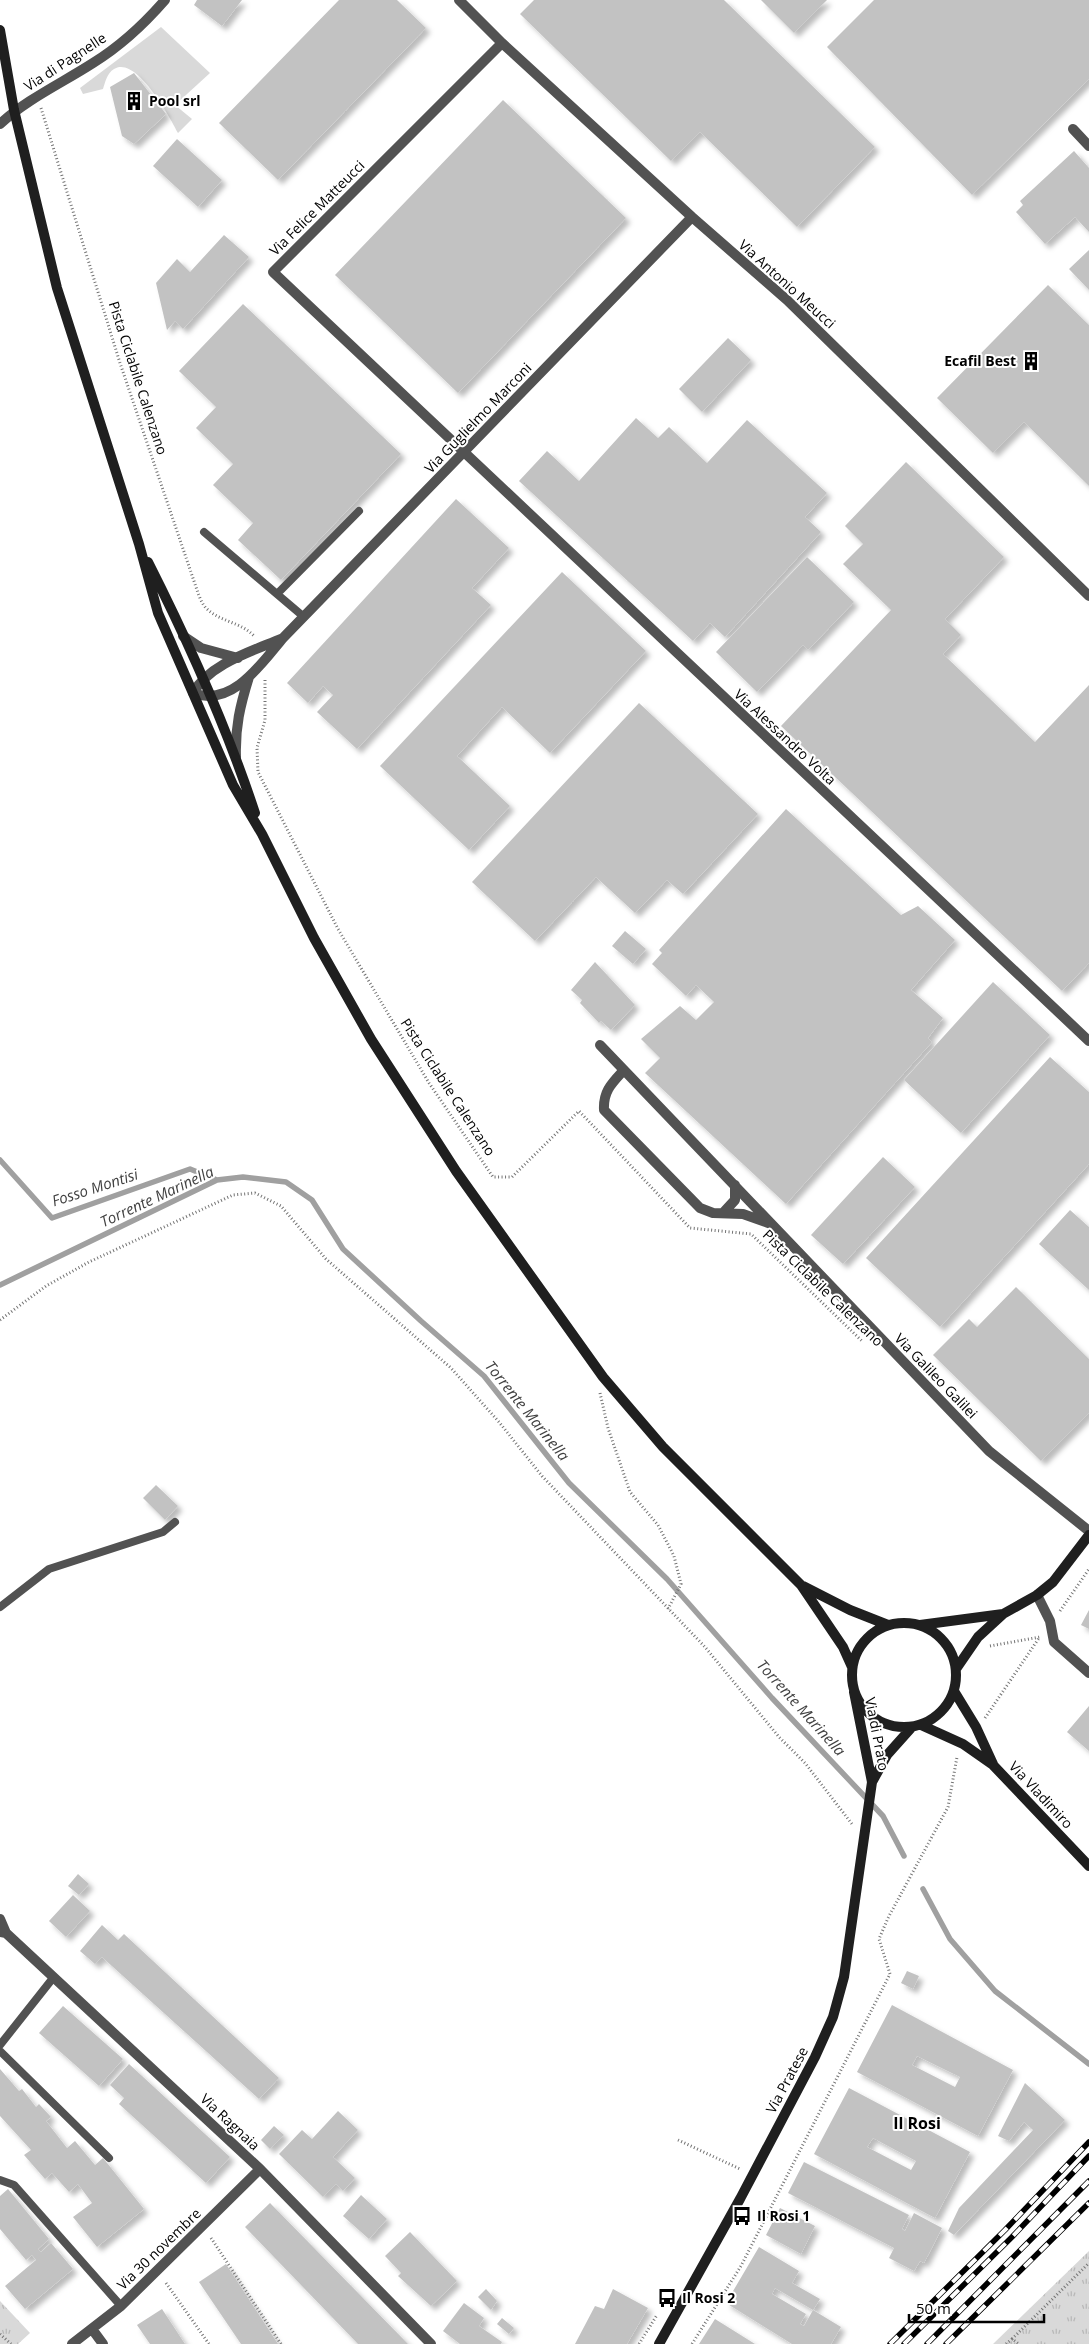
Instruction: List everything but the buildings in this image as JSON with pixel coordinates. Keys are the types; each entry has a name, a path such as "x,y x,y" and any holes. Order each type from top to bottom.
{"main road":[{"path":"0,30 14,110 57,288 139,544 158,614 234,785 262,834 314,938 376,1047 456,1172 603,1377 664,1447 801,1585 843,1647 852,1667"},
{"path":"139,544 210,696 262,834"},
{"name":"Via di Prato","path":"956,1669 978,1637 1003,1614 1037,1595 1053,1582 1069,1564 1089,1535"},
{"path":"801,1585 850,1610 888,1625"},
{"name":"Via di Prato","path":"870,1805 872,1782 854,1692 852,1667 855,1656 864,1641 877,1630 888,1625 904,1622 920,1624 1003,1614"},
{"name":"Via di Prato","path":"872,1782 887,1755 917,1726 936,1717 947,1705 954,1691 956,1669 954,1657 944,1642 931,1629 920,1624"},
{"name":"Via Vladimiro","path":"954,1691 976,1726 993,1765"},
{"name":"Via di Prato","path":"854,1692 863,1708 877,1720 894,1727 917,1726"},
{"name":"Via Vladimiro","path":"917,1726 963,1744 993,1765 1089,1866"},
{"name":"Via Pratese","path":"659,2344 740,2199 815,2057 833,2018 844,1977 870,1805"}],"street":[{"name":"Via di Pagnelle","path":"0,124 14,110 95,62 154,14 165,0"},
{"name":"Via Antonio Meucci","path":"459,0 502,43 692,217 788,300 1089,596"},
{"name":"Via Felice Matteucci","path":"463,453 273,272 502,43"},
{"path":"1072,130 1089,146"},
{"name":"Via Guglielmo Marconi","path":"210,696 224,692 250,677 283,638 692,217"},
{"name":"Via Alessandro Volta","path":"463,453 1089,1041"},
{"path":"183,636 200,648 238,658"},
{"name":"Via Guglielmo Marconi","path":"193,693 202,680 214,670 283,638"},
{"name":"Via Guglielmo Marconi","path":"236,761 235,733 237,718 250,677"},
{"path":"193,693 210,696"},
{"name":"Via Galileo Galilei","path":"600,1044 989,1451 1089,1531"},
{"name":"Via Galileo Galilei","path":"624,1070 606,1090 603,1099 604,1110 700,1208 713,1213 743,1214 776,1227"},
{"path":"723,1213 736,1200 736,1185"},
{"path":"1037,1595 1050,1621 1054,1642 1089,1673"},
{"path":"0,1919 3,1933"},
{"name":"Via Ragnaia","path":"3,1933 260,2169 431,2344"},
{"name":"Via 30 novembre","path":"72,2344 121,2306 260,2169"},
{"path":"92,2329 103,2344"}],"lane":[{"path":"277,594 359,511"},
{"path":"204,532 304,617"},
{"path":"0,1607 49,1569 164,1532 175,1522"},
{"path":"0,2044 53,1978"},
{"path":"0,2051 109,2158"},
{"path":"0,2180 14,2185 121,2306"}],"path":[{"name":"Pista Ciclabile Calenzano","path":"38,96 120,363 197,590 205,607 217,616 247,628 256,638"},
{"name":"Pista Ciclabile Calenzano","path":"267,672 265,720 257,748 258,772 338,929 429,1083 493,1177 512,1176 579,1111 690,1228 751,1234 865,1344"},
{"path":"0,1320 46,1286 89,1262 233,1195 255,1193 281,1206 326,1259 451,1368 499,1422 542,1476 705,1647 779,1737 805,1763 853,1826"},
{"path":"603,1377 599,1396 630,1492 658,1525 674,1556 681,1584 668,1609"},
{"path":"1058,1614 1089,1569"},
{"path":"983,1721 1040,1638 987,1646"},
{"path":"692,2344 741,2266 890,1974 879,1939 888,1918 948,1807 957,1757"},
{"path":"678,2140 740,2169"},
{"path":"211,2238 282,2344"},
{"path":"1006,2344 1089,2263"},
{"path":"166,2283 209,2344"},
{"path":"0,2334 11,2344"},
{"path":"1012,2339 1020,2344"}],"green space":[{"path":"161,27 210,73 175,105 192,119 178,133 160,102 142,79 132,71 123,67 114,69 108,76 103,89 83,94 80,88"},
{"path":"1089,2251 1089,2344 993,2344"},
{"path":"0,2301 30,2333 18,2344 0,2344"}],"waterway":[{"name":"Fosso Montisi","path":"0,1160 52,1218 190,1169 217,1180"},
{"name":"Torrente Marinella","path":"0,1285 217,1180 243,1177 286,1182 312,1200 343,1249 484,1376 569,1483 667,1579 772,1698 883,1816 904,1856"},
{"name":"Torrente Marinella","path":"923,1889 950,1939 995,1991 1089,2064"}],"railway":[{"path":"890,2344 1005,2230 1089,2142"},
{"path":"904,2344 1012,2237 1089,2156"},
{"path":"927,2344 1089,2181"},
{"path":"946,2344 1089,2203"}],"place":[{"name":"Pool srl","path":"134,101"},
{"name":"Ecafil Best","path":"1031,361"},
{"name":"Il Rosi 1","path":"742,2216"},
{"name":"Il Rosi 2","path":"667,2298"}],"district":[{"name":"Il Rosi","path":"917,2123"}]}
